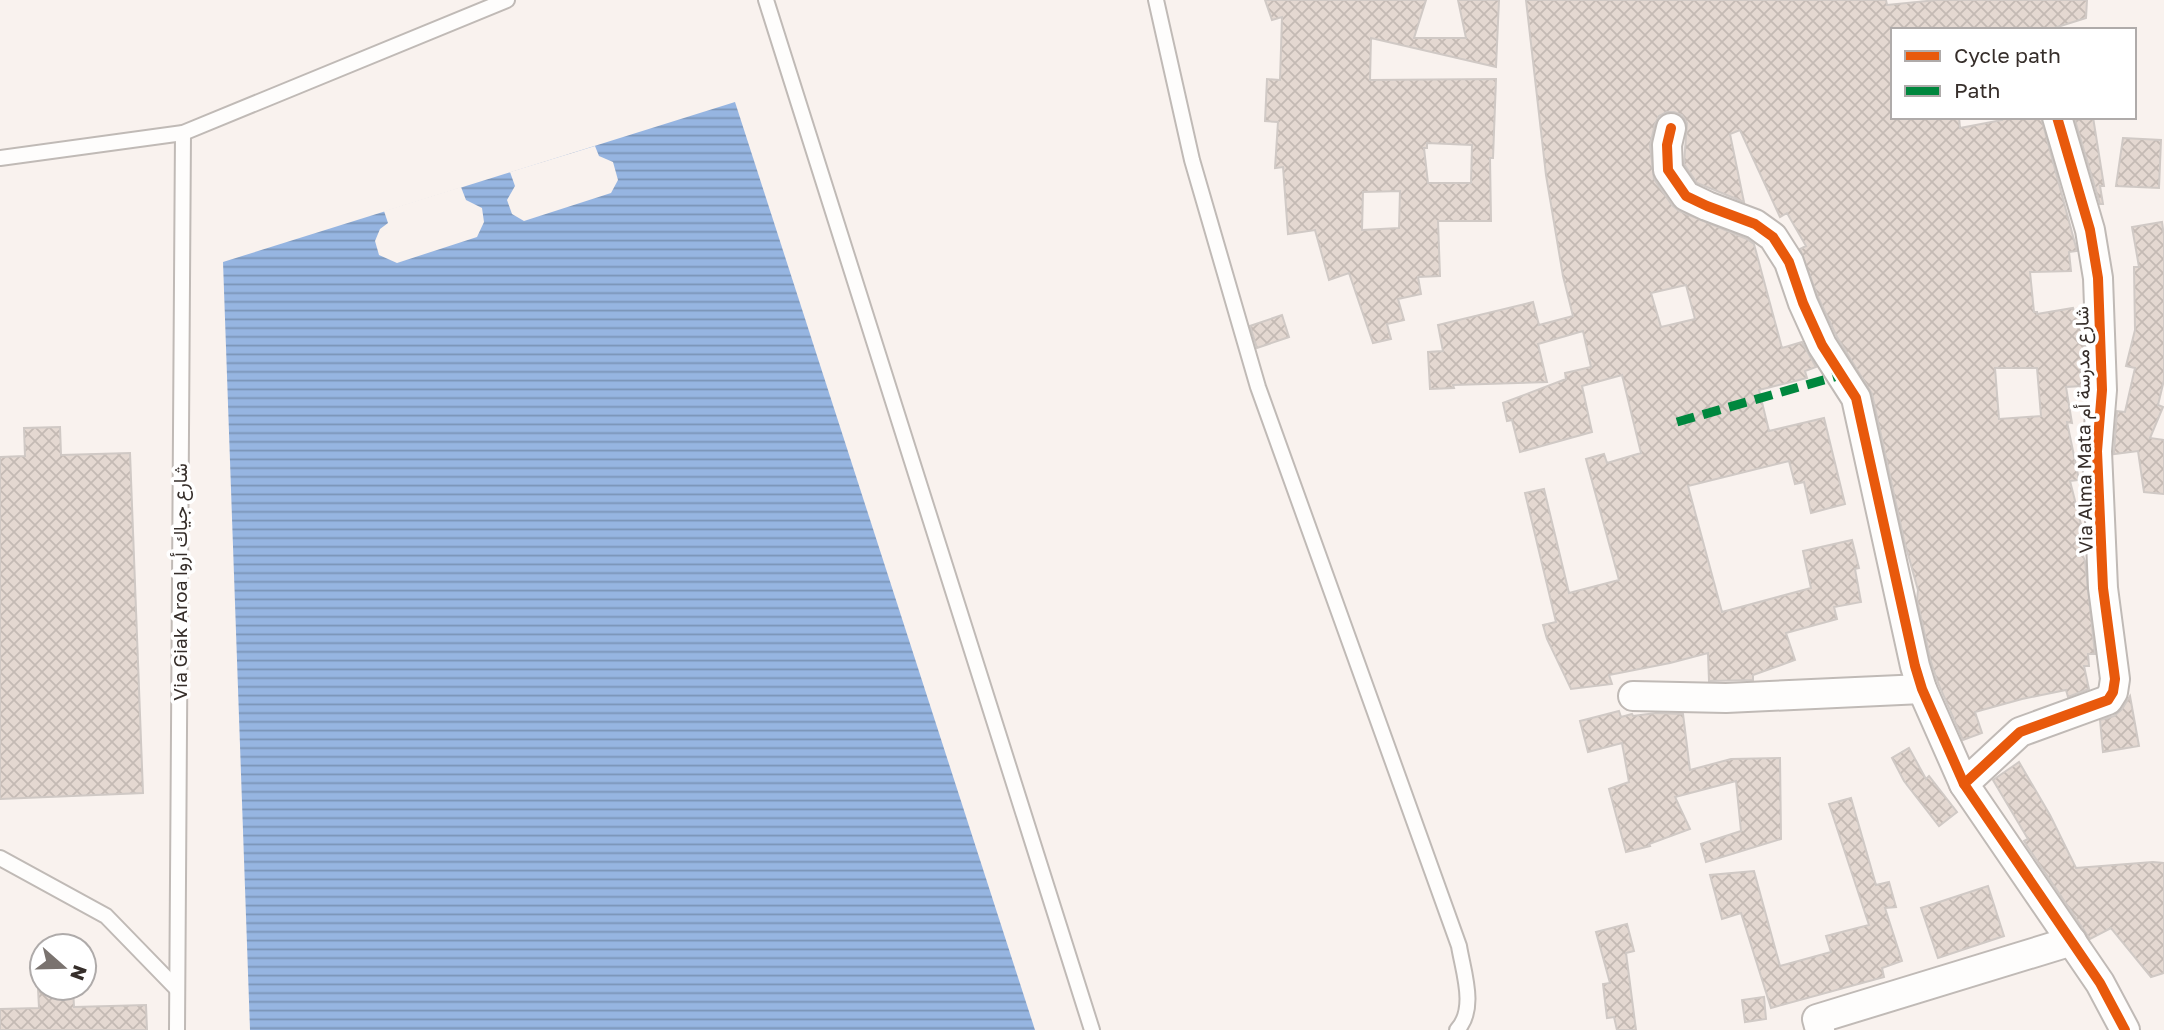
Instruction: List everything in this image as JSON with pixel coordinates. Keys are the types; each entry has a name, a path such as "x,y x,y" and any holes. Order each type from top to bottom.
{"street":[{"name":"Via Alma Mata شارع مدرسة أم","path":"1965,784 2020,732 2108,701 2115,679 2103,588 2097,451 2102,390 2098,278 2090,230 2058,119"},
{"path":"1671,128 1667,145 1668,170 1686,196 1755,224 1773,237 1790,262 1803,303 1822,345 1856,398 1922,688 1965,784 2100,983 2125,1030"},
{"path":"1633,696 1726,698 1922,688"},
{"path":"1820,1030 1817,1019 2072,941"}],"lane":[{"path":"0,158 183,133 507,0"},
{"path":"766,0 1092,1030"},
{"path":"1156,0 1192,160 1258,387 1459,946 1468,1004 1457,1030"},
{"name":"Via Giak Aroa شارع جياك أروا","path":"177,1030 183,133"},
{"path":"0,858 106,916 176,988"}],"water":[{"path":"735,102 1035,1030 250,1030 223,262"}],"pier":[{"path":"595,146 599,156 613,162 618,180 611,193 524,221 512,214 507,200 515,186 510,172"},
{"path":"461,187 466,200 482,208 484,222 477,237 397,263 379,255 375,241 380,229 388,223 384,211"}],"building":[{"path":"1265,0 1426,0 1414,38 1466,38 1458,0 1499,0 1496,67 1371,38 1370,80 1496,79 1493,158 1490,158 1491,221 1438,221 1440,276 1418,277 1421,294 1398,299 1404,320 1387,324 1391,339 1373,343 1349,273 1329,280 1315,230 1288,234 1283,167 1275,168 1278,122 1265,121 1267,79 1280,80 1282,17 1272,20","holes":["1427,143 1472,145 1471,183 1428,183 1424,148 1427,148","1400,191 1399,228 1362,230 1363,192"]},
{"path":"1526,0 1886,0 1887,5 1937,0 2087,0 2086,18 2054,28 1891,28 1891,119 1959,119 1960,128 2002,119 2042,119 2077,251 2069,252 2071,271 2030,272 2034,312 2037,314 2073,308 2074,311 2082,310 2083,317 2084,365 2080,365 2082,386 2066,387 2072,423 2067,422 2079,480 2070,481 2084,536 2076,538 2085,561 2095,654 2088,654 2089,666 2084,666 2089,689 2068,697 2066,690 1975,712 1982,733 1963,740 1931,662 1917,600 1918,590 1904,540 1872,394 1837,337 1818,297 1800,249 1806,246 1787,213 1780,217 1740,130 1730,134 1744,202 1697,183 1684,164 1687,123 1682,115 1667,112 1659,116 1650,145 1654,179 1679,211 1754,244 1782,348 1802,342 1816,367 1805,371 1807,378 1759,390 1769,431 1824,418 1845,504 1811,513 1804,482 1795,484 1789,461 1688,486 1722,612 1811,588 1803,551 1852,540 1859,568 1855,569 1861,602 1834,607 1837,619 1786,633 1795,660 1753,675 1753,680 1709,681 1708,653 1609,675 1612,684 1571,689 1543,625 1556,622 1525,493 1544,489 1569,593 1619,580 1586,459 1604,454 1607,463 1641,453 1622,375 1582,386 1592,432 1520,452 1512,420 1507,421 1503,403 1566,379 1565,373 1591,367 1583,331 1538,344 1547,382 1453,385 1454,388 1430,389 1428,352 1443,351 1438,325 1533,302 1539,325 1573,316 1563,276 1546,175","holes":["1686,285 1695,319 1661,327 1651,293","1995,368 2037,368 2041,416 1999,419"]},
{"path":"2075,119 2093,119 2104,186 2100,186 2103,204 2100,204"},
{"path":"2123,138 2161,140 2159,188 2116,186"},
{"path":"2162,222 2164,380 2158,405 2163,407 2150,438 2164,440 2164,494 2144,492 2138,451 2114,454 2117,411 2125,412 2135,368 2126,366 2135,330 2134,267 2139,267 2132,227"},
{"path":"1282,315 1289,337 1257,348 1250,326"},
{"path":"60,427 61,455 130,453 143,793 0,799 0,457 25,456 24,428"},
{"path":"2130,696 2139,746 2103,752 2100,720 2114,716"},
{"path":"1619,711 1621,717 1632,714 1683,714 1690,770 1731,759 1780,758 1781,839 1706,862 1701,844 1741,831 1736,781 1675,797 1690,829 1649,844 1650,846 1626,852 1609,789 1629,782 1622,743 1588,752 1580,721"},
{"path":"1909,748 1926,779 1929,776 1957,812 1939,826 1904,781 1892,758"},
{"path":"2019,762 2050,815 2076,868 2164,863 2164,973 2151,977 2111,928 2090,939 2027,846 2024,841 2028,839 1993,780"},
{"path":"1851,798 1876,885 1889,882 1896,907 1885,908 1902,961 1882,968 1884,977 1771,1008 1741,913 1722,919 1710,875 1754,871 1780,966 1831,952 1826,936 1869,925 1829,804"},
{"path":"1988,886 2004,936 1938,958 1921,908"},
{"path":"1627,924 1634,951 1626,953 1636,1030 1617,1030 1614,1017 1607,1018 1603,984 1610,983 1596,932"},
{"path":"1764,997 1766,1019 1745,1022 1742,1000"},
{"path":"39,1002 74,1002 74,1007 146,1005 147,1030 0,1030 0,1009 39,1008"}],"marked path":[{"path":"1677,422 1841,375"}],"cycle path":[{"path":"2058,119 2090,230 2098,278 2102,390 2097,451 2103,588 2115,679 2113,692 2108,700 2020,732 1964,784 2100,983 2125,1030"},
{"path":"1671,128 1667,145 1668,170 1686,196 1755,224 1773,237 1789,262 1803,303 1822,345 1856,398 1915,666 1922,689 1964,784"}]}
